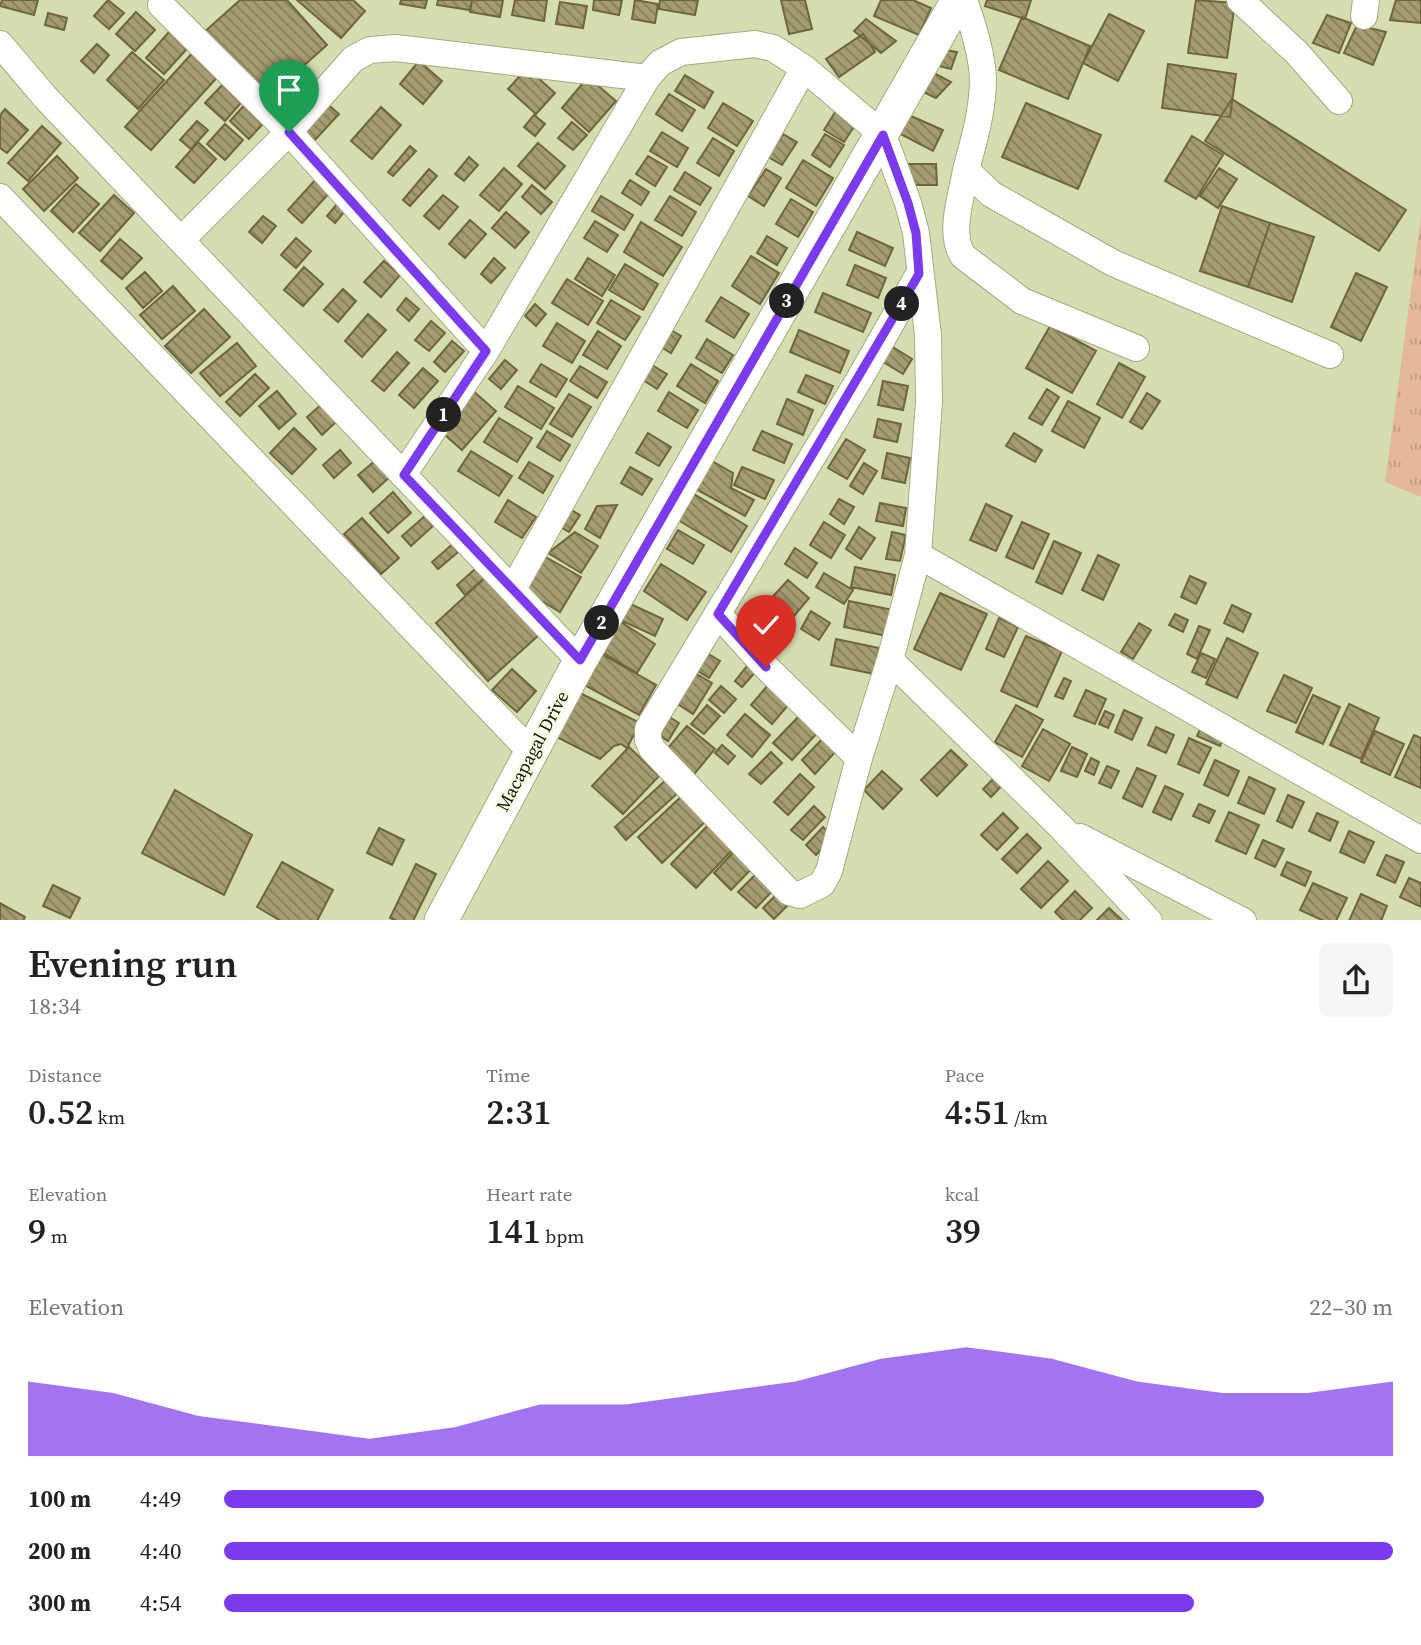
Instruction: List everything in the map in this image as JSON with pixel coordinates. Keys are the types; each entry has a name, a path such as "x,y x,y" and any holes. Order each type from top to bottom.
{"main road":[{"name":"Macapagal Drive","path":"441,920 580,660 958,0"}],"street":[{"path":"964,0 972,23 983,79 979,118 957,220 958,248 963,256 1022,301 1136,348"},
{"path":"1240,0 1297,53 1339,102"},
{"path":"162,5 289,132 486,351"},
{"path":"0,44 45,97 580,660"},
{"path":"404,475 486,351 647,78 660,63 681,51 710,47 755,44 773,48 804,68 883,135 916,233 928,335 929,402 918,555 829,871 822,884 800,895 789,892 652,749 648,740 651,722 919,274"},
{"path":"182,239 289,132 353,59 370,50 396,48 647,78"},
{"path":"513,589 804,68"},
{"path":"966,170 991,194 1113,263 1330,355"},
{"path":"0,197 532,753"},
{"path":"918,555 1421,840"},
{"path":"718,614 766,667 859,758"},
{"path":"890,660 1061,827 1149,920"},
{"path":"1061,827 1243,920"}],"green space":[{"path":"1421,216 1421,497 1385,482"}],"building":[{"path":"2,0 38,0 34,15 0,6"},
{"path":"108,0 124,13 109,29 94,16"},
{"path":"240,0 287,0 327,45 263,102 202,34"},
{"path":"297,0 353,0 365,11 341,38"},
{"path":"401,0 427,0 425,8 400,4"},
{"path":"438,0 472,0 470,10 437,5"},
{"path":"472,0 503,0 500,17 470,12"},
{"path":"515,0 547,0 544,21 512,15"},
{"path":"594,0 622,0 619,15 593,10"},
{"path":"635,0 658,4 655,23 632,19"},
{"path":"660,0 698,0 695,15 659,9"},
{"path":"781,0 805,0 812,29 789,34"},
{"path":"881,0 913,0 931,8 919,35 874,16"},
{"path":"987,0 1031,0 1025,19 985,6"},
{"path":"1196,0 1235,3 1227,58 1188,53"},
{"path":"1396,0 1421,0 1421,23 1390,20"},
{"path":"560,2 587,6 583,28 556,24"},
{"path":"136,12 155,30 135,51 116,34"},
{"path":"48,13 67,18 64,30 45,25"},
{"path":"1109,14 1144,31 1118,81 1083,63"},
{"path":"1327,15 1351,23 1339,53 1313,43"},
{"path":"1022,17 1090,46 1068,99 999,70"},
{"path":"866,19 896,41 881,53 854,31"},
{"path":"177,23 195,40 164,74 146,58"},
{"path":"1357,25 1386,32 1373,65 1344,53"},
{"path":"863,34 875,52 839,77 826,59"},
{"path":"97,44 109,55 94,73 81,61"},
{"path":"196,49 222,72 151,150 125,127"},
{"path":"940,49 957,52 951,69 932,64"},
{"path":"132,52 164,80 138,109 107,80"},
{"path":"419,61 442,81 423,104 400,84"},
{"path":"1168,64 1236,74 1230,117 1162,108"},
{"path":"527,68 555,93 536,114 508,89"},
{"path":"928,70 951,82 936,98 915,88"},
{"path":"685,75 713,92 704,108 675,91"},
{"path":"588,77 616,101 589,132 562,108"},
{"path":"227,80 246,97 225,121 205,103"},
{"path":"669,94 695,110 682,131 656,114"},
{"path":"1232,99 1406,210 1379,251 1205,141"},
{"path":"249,100 269,117 249,139 230,121"},
{"path":"324,101 339,114 315,140 300,128"},
{"path":"723,103 753,121 737,146 708,128"},
{"path":"1026,103 1101,135 1078,189 1002,157"},
{"path":"839,106 859,119 844,142 824,130"},
{"path":"381,107 401,125 372,159 351,141"},
{"path":"5,109 28,130 7,153 0,148 0,115"},
{"path":"904,113 943,130 933,151 893,130"},
{"path":"534,115 545,124 535,136 524,127"},
{"path":"197,121 208,130 191,149 180,140"},
{"path":"572,122 587,135 573,150 558,138"},
{"path":"225,124 243,140 225,160 207,144"},
{"path":"42,126 61,143 28,181 8,163"},
{"path":"662,132 688,148 677,167 650,151"},
{"path":"783,134 797,142 782,165 768,157"},
{"path":"825,134 844,145 830,167 812,155"},
{"path":"1192,136 1223,155 1196,199 1165,181"},
{"path":"713,138 734,151 719,176 697,163"},
{"path":"198,142 216,159 194,183 176,167"},
{"path":"538,143 565,166 545,189 518,166"},
{"path":"410,146 416,151 393,176 388,172"},
{"path":"57,156 78,178 44,211 23,189"},
{"path":"648,156 667,167 655,186 636,174"},
{"path":"469,157 478,165 464,181 455,174"},
{"path":"803,160 833,178 816,206 786,188"},
{"path":"904,164 936,164 937,185 908,185"},
{"path":"504,168 522,184 499,211 480,195"},
{"path":"1219,168 1237,179 1218,208 1200,196"},
{"path":"429,169 437,176 410,206 403,200"},
{"path":"766,169 781,178 764,206 748,196"},
{"path":"685,172 711,188 700,205 674,190"},
{"path":"315,180 330,192 302,223 288,210"},
{"path":"630,180 649,192 641,205 622,193"},
{"path":"76,184 99,204 73,232 51,211"},
{"path":"532,185 552,202 541,214 522,197"},
{"path":"114,195 134,213 100,251 79,233"},
{"path":"443,195 458,207 439,229 424,216"},
{"path":"601,196 633,215 624,230 592,211"},
{"path":"670,196 696,212 682,236 655,220"},
{"path":"791,199 813,212 798,237 776,224"},
{"path":"337,204 345,211 335,223 327,216"},
{"path":"1222,206 1270,223 1248,287 1200,271"},
{"path":"506,212 529,232 515,248 492,228"},
{"path":"263,216 276,226 262,243 249,232"},
{"path":"470,220 486,234 465,258 449,244"},
{"path":"595,221 618,235 607,252 584,238"},
{"path":"641,222 682,247 663,276 624,252"},
{"path":"1270,223 1314,237 1292,302 1248,287"},
{"path":"857,232 893,248 885,266 849,250"},
{"path":"767,236 787,248 777,265 757,253"},
{"path":"296,238 311,251 296,268 281,255"},
{"path":"120,239 142,258 122,279 101,261"},
{"path":"751,256 779,273 760,304 732,286"},
{"path":"494,258 505,268 491,283 481,274"},
{"path":"588,258 615,275 602,296 575,279"},
{"path":"384,261 400,275 381,297 364,282"},
{"path":"625,264 658,284 643,310 609,290"},
{"path":"855,265 886,278 878,298 847,285"},
{"path":"304,267 323,284 303,306 284,290"},
{"path":"145,272 162,291 143,308 126,288"},
{"path":"1356,273 1387,287 1361,341 1331,327"},
{"path":"567,279 603,301 588,325 552,303"},
{"path":"173,286 195,311 162,339 140,315"},
{"path":"343,289 356,301 338,322 324,310"},
{"path":"823,293 871,313 863,332 815,312"},
{"path":"721,297 749,314 734,338 706,321"},
{"path":"406,298 419,309 409,321 397,310"},
{"path":"611,300 640,317 625,340 597,323"},
{"path":"535,304 546,314 536,326 525,316"},
{"path":"204,309 230,337 191,373 165,346"},
{"path":"368,314 386,330 362,357 345,341"},
{"path":"431,321 445,333 429,351 415,340"},
{"path":"557,323 585,341 572,363 543,346"},
{"path":"1050,326 1096,351 1072,393 1026,368"},
{"path":"671,330 681,336 671,353 661,347"},
{"path":"799,330 849,351 840,373 790,352"},
{"path":"598,331 621,346 607,369 583,355"},
{"path":"707,339 733,355 722,373 696,358"},
{"path":"452,341 464,351 445,372 434,362"},
{"path":"237,343 256,366 220,396 200,373"},
{"path":"888,344 912,359 903,374 878,359"},
{"path":"397,352 409,363 384,391 372,381"},
{"path":"505,360 517,370 501,389 489,379"},
{"path":"1119,363 1145,377 1122,418 1097,404"},
{"path":"541,364 567,379 556,397 530,382"},
{"path":"691,364 718,381 705,403 677,386"},
{"path":"652,365 667,374 657,389 643,380"},
{"path":"580,366 607,382 597,398 570,381"},
{"path":"423,368 438,381 414,408 399,395"},
{"path":"255,374 269,388 240,416 226,402"},
{"path":"806,375 833,386 825,404 798,392"},
{"path":"883,381 908,386 903,410 878,405"},
{"path":"518,386 554,408 541,429 505,407"},
{"path":"1047,389 1059,397 1042,425 1029,418"},
{"path":"472,390 496,411 462,450 438,429"},
{"path":"277,391 296,414 279,429 259,406"},
{"path":"669,392 698,410 687,428 658,411"},
{"path":"1147,393 1160,401 1142,429 1130,422"},
{"path":"569,394 591,407 572,437 550,424"},
{"path":"787,399 813,410 803,435 777,424"},
{"path":"1068,401 1100,418 1084,448 1052,431"},
{"path":"322,404 337,421 322,435 307,417"},
{"path":"499,418 532,438 517,462 484,442"},
{"path":"878,419 901,424 897,442 874,437"},
{"path":"294,428 316,449 292,474 270,453"},
{"path":"547,431 570,445 560,461 537,447"},
{"path":"762,431 792,444 784,463 753,450"},
{"path":"648,433 671,447 659,466 636,453"},
{"path":"1014,433 1042,450 1035,462 1006,446"},
{"path":"846,439 865,450 847,479 828,468"},
{"path":"340,450 351,463 334,478 323,465"},
{"path":"471,451 512,476 499,496 458,471"},
{"path":"887,453 910,458 905,483 882,478"},
{"path":"376,460 390,477 373,492 358,475"},
{"path":"710,460 733,473 731,488 754,500 745,516 694,488"},
{"path":"529,462 553,476 543,493 519,478"},
{"path":"864,463 877,471 863,494 850,486"},
{"path":"630,467 652,479 642,495 621,483"},
{"path":"742,467 774,480 765,499 734,485"},
{"path":"689,491 747,526 731,552 673,517"},
{"path":"393,492 411,513 388,533 370,513"},
{"path":"839,499 854,507 844,524 830,514"},
{"path":"508,500 536,517 522,538 495,522"},
{"path":"880,503 906,508 903,526 876,521"},
{"path":"986,504 1012,516 996,551 970,540"},
{"path":"617,505 600,538 585,529 597,506"},
{"path":"568,508 580,515 569,532 557,525"},
{"path":"425,516 433,526 411,546 402,536"},
{"path":"362,518 399,558 381,574 344,534"},
{"path":"824,522 845,535 831,558 810,545"},
{"path":"1022,522 1049,534 1033,569 1006,557"},
{"path":"859,527 875,538 861,559 846,549"},
{"path":"678,530 704,545 693,564 667,549"},
{"path":"575,532 598,546 581,573 548,553"},
{"path":"892,532 906,535 900,561 886,559"},
{"path":"456,541 463,548 438,569 432,562"},
{"path":"1054,541 1081,553 1062,594 1036,582"},
{"path":"795,548 817,563 807,578 785,564"},
{"path":"542,555 581,577 560,612 522,589"},
{"path":"1098,555 1119,565 1103,600 1082,590"},
{"path":"482,563 490,573 465,595 457,585"},
{"path":"661,564 706,592 687,620 644,591"},
{"path":"855,567 895,575 891,595 851,587"},
{"path":"824,573 853,590 844,604 816,587"},
{"path":"1190,576 1206,583 1196,604 1181,597"},
{"path":"486,577 539,635 488,681 436,623"},
{"path":"788,580 809,598 789,622 767,603"},
{"path":"940,593 987,614 961,670 914,649"},
{"path":"849,601 893,610 887,636 844,627"},
{"path":"626,602 663,619 655,636 618,619"},
{"path":"1232,605 1251,614 1243,632 1224,623"},
{"path":"811,611 830,623 819,640 801,629"},
{"path":"1175,614 1188,620 1183,632 1169,625"},
{"path":"999,618 1018,627 1004,657 986,649"},
{"path":"621,622 655,644 637,673 602,652"},
{"path":"1139,623 1151,630 1133,659 1121,652"},
{"path":"1199,626 1210,630 1197,659 1187,654"},
{"path":"1026,636 1062,651 1037,707 1001,691"},
{"path":"1227,638 1258,653 1237,698 1206,684"},
{"path":"836,639 879,648 874,674 831,665"},
{"path":"598,652 656,685 639,715 581,683"},
{"path":"707,653 720,661 709,678 696,670"},
{"path":"1201,653 1215,659 1206,678 1192,672"},
{"path":"751,661 759,668 742,687 735,681"},
{"path":"512,669 536,691 517,712 492,690"},
{"path":"695,673 712,683 693,714 676,703"},
{"path":"1284,675 1312,688 1296,723 1267,711"},
{"path":"774,678 795,697 772,724 751,705"},
{"path":"1064,678 1071,681 1063,699 1055,696"},
{"path":"721,686 736,699 724,713 709,700"},
{"path":"574,690 640,723 627,748 621,744 614,746 600,759 551,734"},
{"path":"1086,690 1106,699 1095,724 1074,716"},
{"path":"1313,695 1340,707 1323,744 1296,732"},
{"path":"1349,704 1379,718 1361,759 1330,745"},
{"path":"707,705 720,716 704,734 691,724"},
{"path":"1016,705 1043,720 1022,757 995,742"},
{"path":"1124,710 1142,718 1132,740 1115,732"},
{"path":"1105,711 1114,715 1108,728 1099,724"},
{"path":"663,713 679,723 668,741 652,731"},
{"path":"802,713 820,730 792,760 773,743"},
{"path":"745,714 770,735 752,757 727,735"},
{"path":"1202,725 1225,735 1220,746 1197,736"},
{"path":"687,726 715,749 690,779 662,755"},
{"path":"1156,727 1174,735 1166,753 1148,745"},
{"path":"1043,729 1070,744 1049,781 1022,766"},
{"path":"1375,731 1404,744 1390,775 1361,762"},
{"path":"1414,735 1421,738 1421,788 1395,777"},
{"path":"825,736 838,749 815,774 802,760"},
{"path":"1189,738 1211,748 1199,773 1178,764"},
{"path":"722,745 735,756 728,764 715,753"},
{"path":"629,747 659,776 623,814 592,786"},
{"path":"1072,747 1087,754 1077,777 1061,771"},
{"path":"951,750 967,765 937,796 921,780"},
{"path":"771,752 782,763 761,784 749,774"},
{"path":"1091,758 1099,762 1094,775 1085,771"},
{"path":"1215,760 1239,771 1228,796 1204,785"},
{"path":"1107,766 1119,771 1111,788 1099,783"},
{"path":"1137,768 1156,776 1142,807 1123,798"},
{"path":"882,771 902,789 883,809 864,790"},
{"path":"999,773 1007,780 991,797 983,789"},
{"path":"800,774 814,787 788,815 774,802"},
{"path":"1249,777 1275,789 1264,814 1238,803"},
{"path":"668,778 680,791 626,840 615,827"},
{"path":"1165,786 1183,794 1171,820 1153,812"},
{"path":"175,790 252,835 224,895 142,853"},
{"path":"683,795 707,820 662,863 638,837"},
{"path":"1288,795 1304,802 1292,828 1277,821"},
{"path":"1199,804 1215,811 1209,823 1193,816"},
{"path":"814,806 825,817 803,840 791,830"},
{"path":"1229,812 1259,825 1246,854 1216,841"},
{"path":"1003,813 1018,828 997,850 981,835"},
{"path":"1317,813 1338,822 1330,841 1309,831"},
{"path":"711,822 736,846 696,888 671,864"},
{"path":"823,827 833,837 816,855 806,845"},
{"path":"379,828 404,840 392,865 367,853"},
{"path":"1349,831 1374,842 1364,863 1340,852"},
{"path":"1027,834 1041,848 1017,873 1002,859"},
{"path":"1263,840 1284,849 1275,867 1255,858"},
{"path":"739,846 757,863 731,890 714,873"},
{"path":"1386,855 1404,862 1395,883 1377,875"},
{"path":"1048,861 1068,881 1041,908 1021,889"},
{"path":"282,862 333,890 318,920 279,920 257,907"},
{"path":"1287,862 1311,872 1305,886 1281,875"},
{"path":"416,864 436,874 413,920 390,918"},
{"path":"758,872 775,888 756,908 738,892"},
{"path":"1409,878 1421,883 1421,907 1400,897"},
{"path":"1313,883 1347,898 1336,920 1322,920 1300,910"},
{"path":"53,885 80,898 70,918 43,906"},
{"path":"1075,891 1092,908 1080,920 1063,920 1055,912"},
{"path":"1361,894 1387,906 1381,920 1349,920"},
{"path":"776,895 787,906 774,919 763,908"},
{"path":"0,903 25,917 24,920 0,920"},
{"path":"1109,908 1122,920 1097,920"}],"route":[{"path":"289,132 486,351 404,475 580,660 883,135 916,233 919,274 860,378 718,614 766,667"}]}
